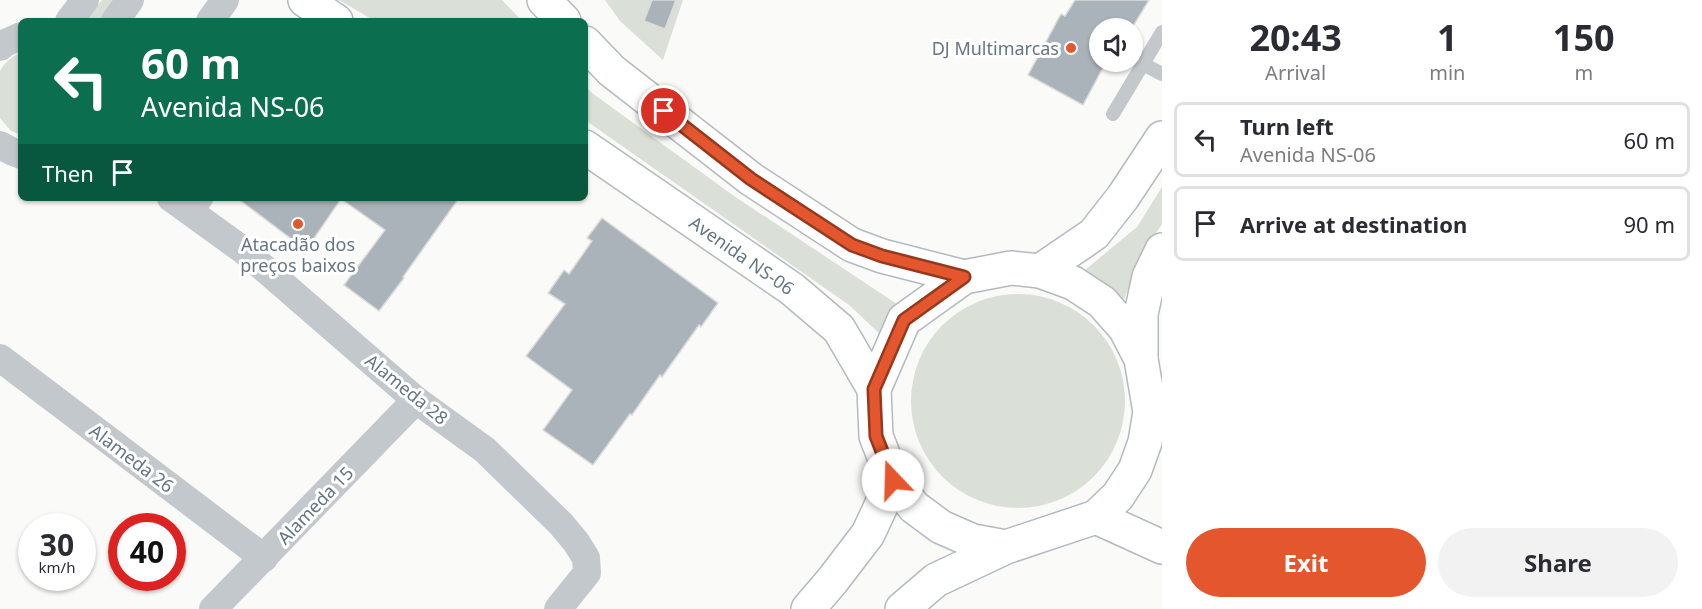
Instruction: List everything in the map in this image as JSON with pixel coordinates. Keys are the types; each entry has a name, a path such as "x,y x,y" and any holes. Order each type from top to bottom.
{"street":[{"path":"71,18 85,0"},
{"path":"117,18 130,0"},
{"path":"212,18 225,0"},
{"path":"544,0 561,18"},
{"path":"0,47 18,37"},
{"path":"588,46 612,71 751,179 852,245 882,256 964,277"},
{"path":"1040,271 1094,234 1162,138"},
{"path":"0,145 18,154"},
{"name":"Avenida NS-06","path":"588,149 792,289 839,329 874,389"},
{"name":"Alameda 28","path":"181,201 201,207 243,250 416,400 485,450 561,524 586,558 587,573 559,607"},
{"path":"1162,250 1149,277 1141,314 1141,359 1150,412 1159,450 1162,452"},
{"path":"1006,547 973,541 941,527 914,507 893,480 876,436 874,389 904,320 964,277 1011,268 1040,271 1073,283 1102,302 1125,328 1141,359"},
{"name":"Alameda 26","path":"0,358 264,558"},
{"name":"Alameda 15","path":"213,609 416,400"},
{"path":"902,609 936,580 1006,547 1096,517 1118,496 1135,470 1145,442 1150,412"},
{"path":"808,609 868,534 893,480"},
{"path":"1096,517 1162,547"}],"lane":[{"path":"1162,32 1143,64 1162,74"},
{"path":"1113,114 1138,72"}],"shaded area":[{"path":"102,0 120,0 107,18 87,18"},
{"path":"339,0 502,0 519,18 370,18"},
{"path":"605,0 683,0 663,60 620,21"},
{"path":"18,54 18,134 11,131 0,118 0,71"},
{"path":"588,89 734,196 900,306 882,336 849,305 588,122"},
{"path":"1162,187 1162,224 1141,256 1124,299 1085,270 1137,227"},
{"path":"1018,294 1039,296 1059,302 1086,318 1101,333 1117,360 1123,380 1125,401 1123,422 1117,442 1101,469 1086,484 1059,500 1039,506 1018,508 997,506 977,500 950,484 935,469 919,442 913,422 911,401 913,380 919,360 935,333 950,318 977,302 997,296"}],"building":[{"path":"652,0 676,0 665,29 644,21"},
{"name":"DJ Multimarcas","path":"1075,0 1149,0 1138,18 1089,18 1089,72 1101,72 1083,105 1028,75 1061,14 1065,16"},
{"path":"241,201 340,201 306,250"},
{"path":"344,201 457,201 379,311 344,285 385,230"},
{"path":"602,218 718,303 701,327 699,325 662,377 660,375 593,465 543,430 572,390 526,356 565,304 548,293 564,270 569,274 592,241 587,238"}],"place":[{"name":"DJ Multimarcas","path":"1071,48"},
{"name":"Atacadão dos preços baixos","path":"298,224"}],"route":[{"path":"664,111 751,179 852,245 882,256 964,277 904,320 874,389 876,436 893,480"}]}
